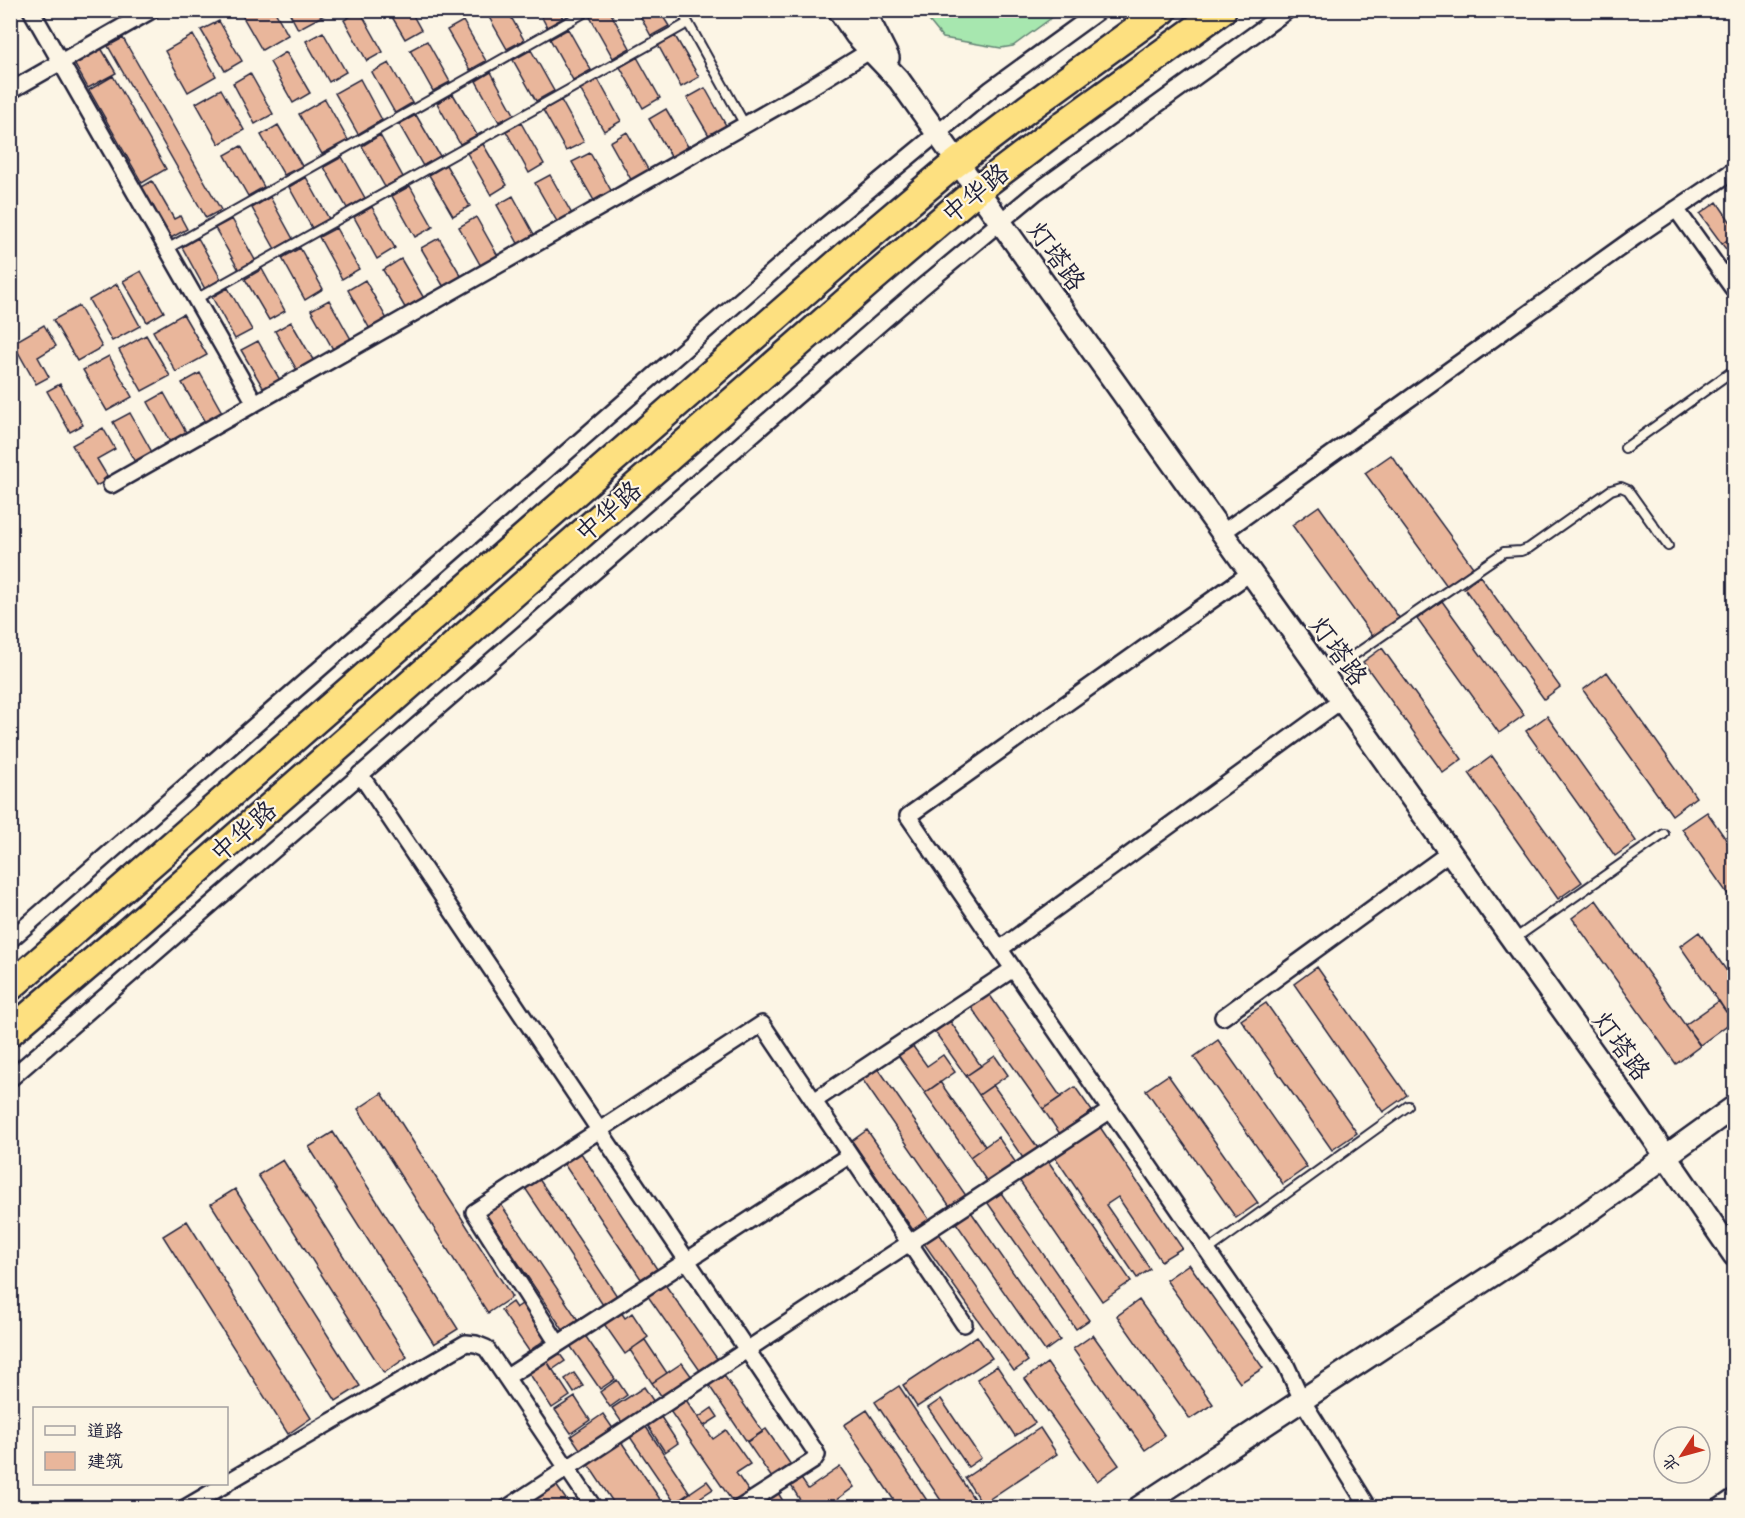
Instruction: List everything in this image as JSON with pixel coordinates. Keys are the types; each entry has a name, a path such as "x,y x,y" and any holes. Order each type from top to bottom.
{"highway":[{"name":"中华路","path":"10,987 847,255 957,162 1163,10"},
{"name":"中华路","path":"10,1032 977,190 1222,10"}],"street":[{"path":"31,10 255,403"},
{"name":"灯塔路","path":"839,10 856,35 898,80 937,134 1513,940 1734,1255"},
{"name":"灯塔路","path":"861,10 871,24 898,80"},
{"path":"10,940 825,226 991,89 1100,10"},
{"path":"10,1079 921,288 1035,193 1288,10"},
{"path":"10,91 146,12"},
{"path":"111,485 801,93 870,50"},
{"path":"1222,533 1635,237 1734,171"},
{"path":"1676,209 1734,290"},
{"path":"1250,573 908,816 1286,1365 1302,1400 1369,1508"},
{"path":"1000,949 1342,700"},
{"path":"360,774 816,1451 817,1455 813,1461 740,1508"},
{"path":"1223,1017 1450,852"},
{"path":"814,1101 1013,969"},
{"path":"558,1344 474,1212 762,1024 964,1324"},
{"path":"1138,1508 1587,1213 1734,1107"},
{"path":"507,1508 1111,1110"},
{"path":"507,1377 850,1155"},
{"path":"228,1482 466,1342 486,1348 594,1508"},
{"path":"185,1508 223,1485"},
{"path":"1718,1508 1734,1497"}],"lane":[{"path":"167,249 589,10"},
{"path":"681,10 745,124"},
{"path":"196,300 688,23"},
{"path":"1625,448 1734,370"},
{"path":"1324,676 1504,552 1529,548 1611,490 1621,487 1628,490 1668,546"},
{"path":"1513,940 1664,834"},
{"path":"1207,1251 1408,1106"}],"green space":[{"path":"921,11 1061,11 1013,46 1001,48 943,38"}],"building":[{"path":"239,10 274,10 288,35 262,50"},
{"path":"288,10 327,10 328,13 298,29"},
{"path":"388,10 410,10 421,30 405,39"},
{"path":"437,10 456,10 442,18"},
{"path":"485,10 507,10 524,40 507,49"},
{"path":"538,10 558,10 563,18 547,27"},
{"path":"601,10 609,10 630,48 613,58 590,17"},
{"path":"637,10 659,10 669,26 651,36"},
{"path":"360,11 383,52 367,61 344,20"},
{"path":"219,21 242,61 225,71 201,30"},
{"path":"463,21 486,61 470,70 447,30"},
{"path":"568,29 591,70 573,80 550,39"},
{"path":"323,32 346,72 329,82 306,41"},
{"path":"193,35 216,76 188,92 165,51"},
{"path":"675,36 699,77 681,87 658,45"},
{"path":"123,38 221,210 206,218 108,46"},
{"path":"427,41 450,82 433,91 410,50"},
{"path":"101,48 116,73 88,88 74,63"},
{"path":"531,50 554,91 536,101 513,60"},
{"path":"286,52 310,93 293,103 270,62"},
{"path":"637,57 660,98 643,108 620,67"},
{"path":"389,63 412,103 395,113 372,72"},
{"path":"491,72 514,114 499,122 476,81"},
{"path":"250,73 273,114 255,124 233,83"},
{"path":"113,76 166,169 142,183 89,90"},
{"path":"360,79 382,120 358,134 335,93"},
{"path":"598,79 621,121 604,131 580,89"},
{"path":"705,88 728,129 711,139 687,98"},
{"path":"221,89 244,130 219,144 196,103"},
{"path":"453,94 477,135 460,144 437,103"},
{"path":"325,99 348,140 322,154 299,114"},
{"path":"561,100 584,142 566,151 543,110"},
{"path":"666,109 690,150 673,160 649,119"},
{"path":"416,115 440,156 423,166 399,124"},
{"path":"521,123 544,164 529,173 506,131"},
{"path":"278,125 302,166 284,175 261,135"},
{"path":"627,132 650,173 633,183 610,142"},
{"path":"380,135 403,177 385,187 362,146"},
{"path":"483,144 507,185 491,195 467,153"},
{"path":"241,146 264,187 248,196 225,155"},
{"path":"590,153 613,194 596,204 572,162"},
{"path":"342,157 365,198 347,208 324,167"},
{"path":"446,165 470,206 453,216 429,175"},
{"path":"550,175 573,216 559,225 535,183"},
{"path":"306,177 329,219 312,228 289,187"},
{"path":"152,181 174,219 180,216 187,229 169,239 140,188"},
{"path":"410,186 433,227 415,237 392,196"},
{"path":"513,196 536,238 520,247 497,205"},
{"path":"270,197 293,239 275,249 252,208"},
{"path":"1717,202 1734,227 1734,235 1722,244 1700,214"},
{"path":"372,207 395,248 377,259 354,217"},
{"path":"476,217 499,258 482,268 459,227"},
{"path":"232,219 255,260 239,270 215,228"},
{"path":"336,228 359,269 342,279 319,237"},
{"path":"1734,235 1734,255 1732,257 1722,244"},
{"path":"198,238 221,279 205,289 182,247"},
{"path":"439,238 463,279 445,289 421,248"},
{"path":"300,248 323,289 305,300 282,258"},
{"path":"401,259 425,300 407,311 383,270"},
{"path":"262,269 285,311 269,320 245,279"},
{"path":"141,271 164,312 147,322 123,281"},
{"path":"365,280 388,321 371,331 348,290"},
{"path":"117,284 140,326 112,341 89,300"},
{"path":"228,288 252,330 235,339 212,297"},
{"path":"329,300 352,341 334,351 311,310"},
{"path":"79,306 102,347 77,361 53,320"},
{"path":"183,314 207,355 176,372 153,331"},
{"path":"291,322 315,363 298,372 275,331"},
{"path":"44,325 56,346 38,357 49,377 36,384 13,343"},
{"path":"146,335 170,376 142,391 119,350"},
{"path":"258,341 281,382 265,391 241,350"},
{"path":"109,356 132,397 107,411 83,370"},
{"path":"200,373 223,414 206,424 182,383"},
{"path":"60,384 83,425 70,432 47,391"},
{"path":"164,393 187,434 171,444 148,402"},
{"path":"130,413 153,454 136,464 113,422"},
{"path":"103,428 115,449 97,459 109,479 96,486 72,445"},
{"path":"1391,455 1473,567 1447,586 1365,473"},
{"path":"1319,506 1400,619 1374,638 1292,525"},
{"path":"1480,576 1560,687 1544,699 1464,588"},
{"path":"1442,601 1524,715 1499,733 1417,619"},
{"path":"1382,648 1462,759 1443,773 1363,662"},
{"path":"1607,672 1696,797 1672,815 1583,690"},
{"path":"1547,716 1636,841 1615,856 1526,731"},
{"path":"1492,756 1582,882 1558,899 1469,773"},
{"path":"1707,812 1734,851 1734,903 1682,829"},
{"path":"1596,900 1700,1046 1676,1064 1572,918"},
{"path":"1699,932 1734,981 1734,1006 1726,1012 1680,946"},
{"path":"1317,967 1407,1095 1383,1112 1294,984"},
{"path":"989,994 1061,1097 1043,1109 971,1007"},
{"path":"1719,1001 1726,1012 1734,1006 1734,1020 1700,1045 1685,1025"},
{"path":"1266,1003 1357,1133 1332,1150 1241,1020"},
{"path":"950,1021 981,1066 966,1076 935,1032"},
{"path":"1218,1040 1307,1167 1283,1184 1194,1057"},
{"path":"912,1045 927,1066 943,1055 955,1072 925,1093 898,1055"},
{"path":"995,1056 1008,1075 979,1095 966,1076"},
{"path":"878,1068 967,1197 951,1208 862,1079"},
{"path":"1168,1075 1258,1203 1236,1218 1146,1090"},
{"path":"940,1082 985,1146 970,1157 925,1093"},
{"path":"993,1085 1038,1148 1023,1158 979,1095"},
{"path":"1075,1087 1092,1111 1060,1134 1043,1109"},
{"path":"382,1093 512,1297 488,1313 358,1109"},
{"path":"1100,1127 1182,1248 1161,1261 1118,1197 1106,1205 1150,1269 1137,1278 1055,1157"},
{"path":"867,1130 931,1222 915,1233 852,1141"},
{"path":"333,1132 458,1329 434,1344 309,1147"},
{"path":"998,1137 1016,1163 988,1183 970,1157"},
{"path":"579,1150 657,1269 641,1279 562,1161"},
{"path":"1046,1158 1131,1281 1102,1301 1017,1177"},
{"path":"283,1160 407,1357 384,1373 258,1175"},
{"path":"539,1179 617,1296 603,1305 525,1188"},
{"path":"235,1189 360,1386 336,1401 211,1204"},
{"path":"999,1190 1089,1320 1076,1329 985,1199"},
{"path":"500,1203 578,1320 563,1330 485,1213"},
{"path":"969,1209 1060,1340 1045,1351 954,1220"},
{"path":"187,1221 311,1418 288,1434 163,1236"},
{"path":"938,1232 1028,1361 1014,1371 923,1242"},
{"path":"1189,1264 1263,1368 1240,1383 1166,1280"},
{"path":"664,1283 718,1360 701,1372 647,1295"},
{"path":"1139,1300 1213,1404 1190,1419 1117,1316"},
{"path":"512,1302 516,1308 522,1304 546,1339 529,1351 501,1310"},
{"path":"619,1309 625,1318 632,1313 648,1337 625,1354 602,1321"},
{"path":"584,1334 615,1379 600,1389 569,1344"},
{"path":"1093,1335 1165,1436 1145,1450 1073,1349"},
{"path":"977,1336 992,1358 917,1407 903,1385"},
{"path":"645,1340 667,1373 652,1383 630,1350"},
{"path":"559,1353 565,1361 552,1370 547,1361"},
{"path":"547,1361 570,1396 552,1408 529,1373"},
{"path":"682,1363 692,1377 662,1397 652,1383"},
{"path":"1047,1363 1119,1465 1097,1481 1025,1379"},
{"path":"997,1366 1035,1423 1015,1436 977,1379"},
{"path":"574,1373 583,1386 574,1393 565,1379"},
{"path":"723,1374 763,1432 747,1442 708,1384"},
{"path":"617,1380 627,1395 610,1407 600,1392"},
{"path":"899,1386 980,1508 946,1508 875,1402"},
{"path":"644,1387 654,1402 623,1424 612,1408"},
{"path":"575,1397 590,1420 571,1433 555,1410"},
{"path":"684,1397 713,1439 726,1430 750,1464 736,1473 750,1493 734,1504 668,1408"},
{"path":"941,1399 981,1458 968,1467 928,1408"},
{"path":"712,1408 718,1417 704,1426 698,1418"},
{"path":"867,1410 932,1508 899,1508 844,1425"},
{"path":"603,1414 614,1430 582,1452 571,1436"},
{"path":"659,1414 678,1443 665,1452 646,1423"},
{"path":"644,1424 690,1493 675,1503 628,1434"},
{"path":"1040,1428 1057,1454 982,1504 965,1478"},
{"path":"766,1429 791,1465 772,1478 747,1442"},
{"path":"620,1440 666,1508 617,1508 587,1463"},
{"path":"840,1467 854,1487 825,1508 805,1508 790,1484 800,1477 808,1489"},
{"path":"707,1481 713,1489 701,1497 708,1508 679,1508 675,1503"},
{"path":"556,1485 572,1508 536,1508 532,1501"},
{"path":"777,1491 783,1501 775,1508 753,1508"}]}
